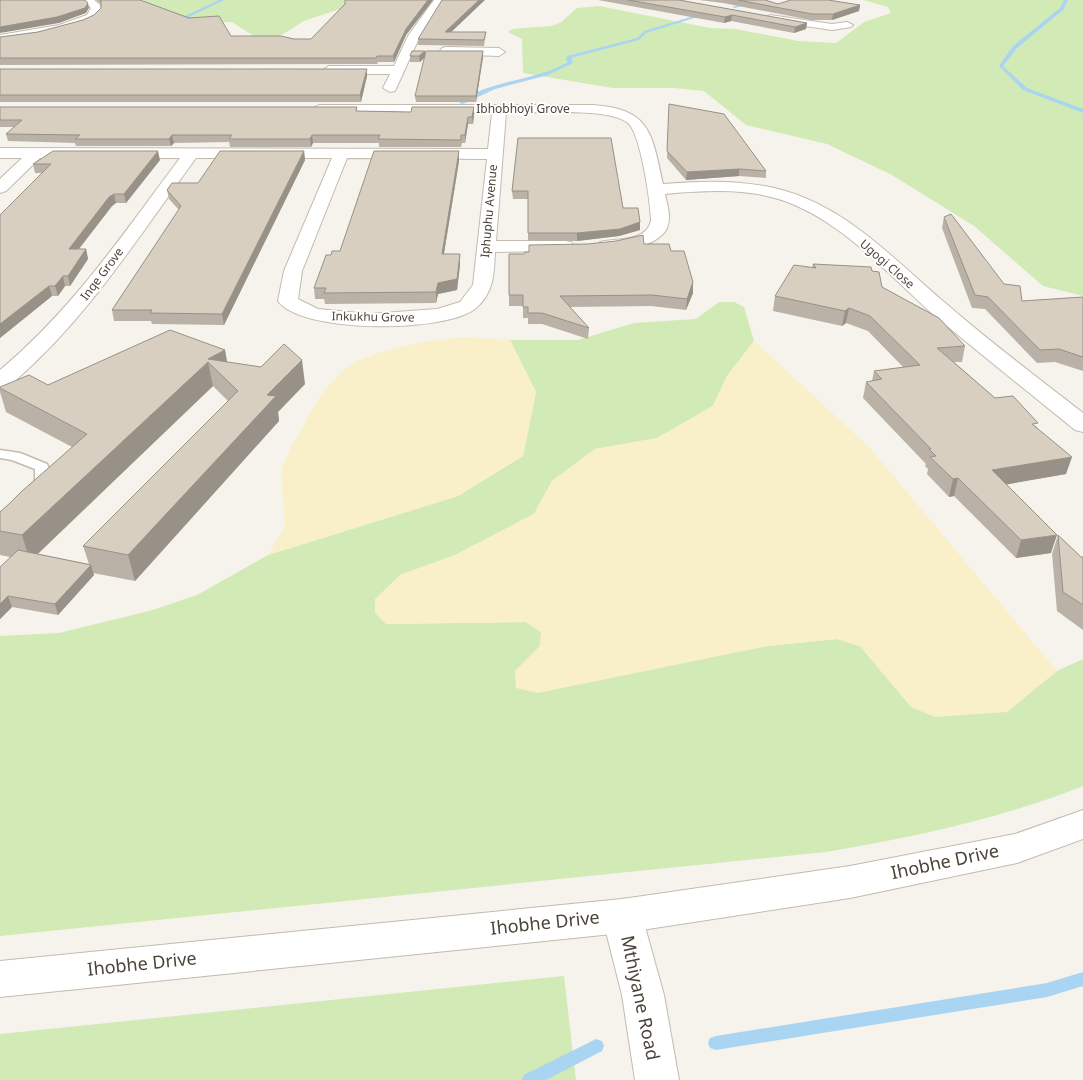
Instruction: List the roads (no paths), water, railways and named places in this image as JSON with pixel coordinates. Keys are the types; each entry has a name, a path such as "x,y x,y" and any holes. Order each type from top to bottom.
{"street":[{"path":"0,38 58,27 91,17 96,12 96,7 88,0"},
{"path":"381,109 414,36 439,0"},
{"path":"758,16 817,26 847,25"},
{"path":"407,51 420,51"},
{"path":"436,51 499,52"},
{"path":"320,70 398,70"},
{"name":"Ibhobhoyi Grove","path":"301,109 593,109 618,112 630,117 638,124 657,190 661,218 658,228 648,237 633,242 589,246 487,247"},
{"name":"Iphuphu Avenue","path":"466,307 483,285 499,110"},
{"path":"0,153 494,154"},
{"path":"0,188 36,153"},
{"name":"Inqe Grove","path":"0,382 47,341 64,322 98,281 191,154"},
{"name":"Inkukhu Grove","path":"341,154 293,271 288,301 303,311 340,319 430,317 454,312 466,307"},
{"name":"Ugogi Close","path":"657,190 701,185 765,191 798,200 823,211 942,311 1083,425"},
{"name":"Ihobhe Drive","path":"0,979 622,916 850,882 1017,848 1083,824"},
{"name":"Mthiyane Road","path":"622,916 643,996 657,1080"}],"lane":[{"path":"0,454 15,456 42,467 42,483 31,500"}],"waterway":[{"path":"173,19 186,17 222,0"},
{"path":"734,7 758,0"},
{"path":"1066,0 1062,9 1015,47 1001,66 1025,89 1083,111"},
{"path":"461,103 498,86 554,71 571,62 568,60 569,57 638,39 645,32 705,14"},
{"path":"716,1043 1047,990 1083,979"},
{"path":"530,1080 596,1046"}]}
